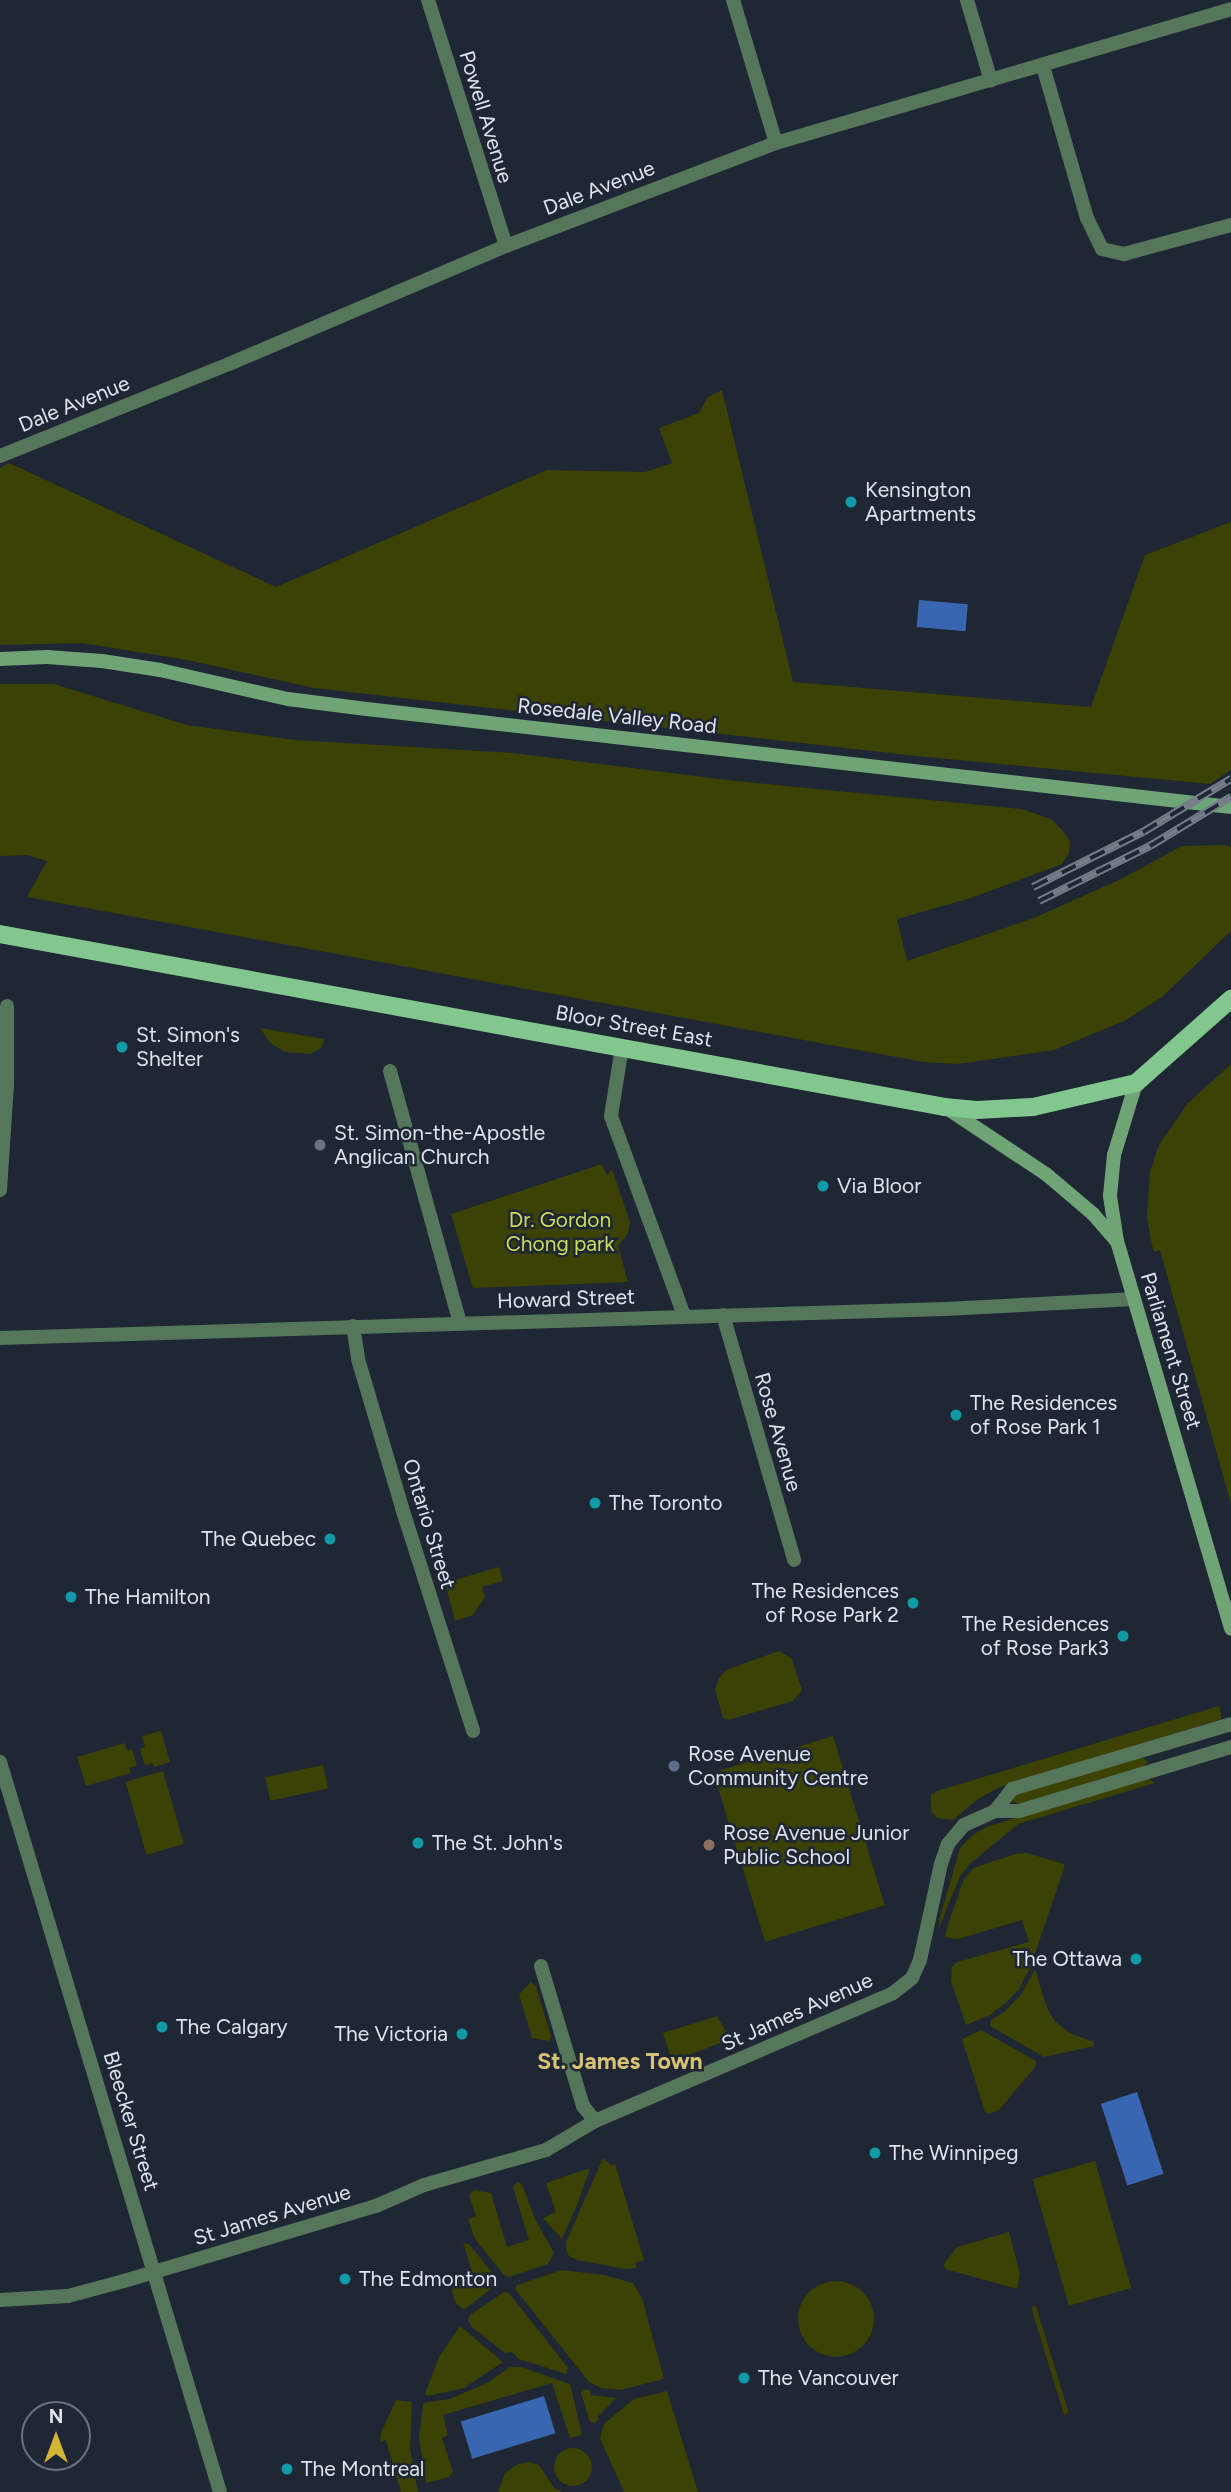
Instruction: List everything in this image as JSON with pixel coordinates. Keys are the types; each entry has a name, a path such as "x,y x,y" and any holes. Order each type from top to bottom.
{"main road":[{"name":"Bloor Street East","path":"0,934 944,1107 977,1110 1033,1107 1136,1083 1231,999"}],"street":[{"name":"Powell Avenue","path":"428,0 506,246"},
{"path":"733,0 776,143"},
{"path":"968,0 991,81"},
{"name":"Dale Avenue","path":"0,456 229,364 506,246 776,143 1231,9"},
{"path":"1043,66 1087,218 1102,248 1124,254 1231,225"},
{"name":"Rosedale Valley Road","path":"0,659 47,657 102,661 323,704 1231,807"},
{"path":"0,1190 7,1085 8,1006"},
{"path":"622,1047 611,1116 684,1316"},
{"path":"390,1071 460,1323"},
{"name":"Parliament Street","path":"1136,1083 1114,1155 1110,1196 1117,1241 1231,1629"},
{"path":"944,1107 1046,1174 1093,1214 1117,1241"},
{"name":"Howard Street","path":"0,1338 984,1307 1134,1299"},
{"name":"Rose Avenue","path":"723,1315 794,1560"},
{"name":"Ontario Street","path":"353,1326 358,1359 394,1483 473,1731"},
{"name":"St James Avenue","path":"995,1811 1012,1789 1231,1724"},
{"name":"St James Avenue","path":"0,2300 68,2296 376,2206 424,2185 546,2150 596,2121 893,1993 912,1978 920,1960 926,1924 948,1844 964,1825 995,1811 1019,1811 1231,1747"},
{"name":"Bleecker Street","path":"0,1762 220,2492"},
{"path":"541,1966 583,2106 596,2121"}],"green space":[{"path":"722,390 793,682 1091,707 1145,555 1231,522 1231,770 1210,784 916,756 314,688 187,660 82,643 0,645 0,468 9,463 276,587 547,470 645,472 672,463 659,428 699,413 708,397"},
{"path":"0,684 54,684 187,725 295,740 513,753 727,780 1021,809 1051,819 1063,831 1070,841 1069,853 1062,864 971,898 897,919 907,961 1034,918 1121,879 1182,846 1231,847 1231,931 1162,997 1124,1021 1054,1050 959,1064 924,1062 27,897 47,861 27,855 0,856"},
{"path":"260,1028 324,1039 322,1047 311,1054 285,1052 270,1043"},
{"path":"1231,1064 1231,1504 1160,1250 1154,1252 1147,1217 1150,1172 1159,1145 1188,1103"},
{"name":"Dr. Gordon Chong park","path":"602,1164 607,1176 612,1169 630,1222 628,1233 618,1246 628,1282 473,1288 451,1214"},
{"path":"499,1567 503,1581 482,1587 485,1597 473,1615 455,1621 445,1583"},
{"path":"779,1651 792,1659 802,1690 793,1701 728,1720 723,1718 715,1689 719,1678 726,1670"},
{"path":"1219,1706 1222,1719 1000,1787 978,1799 953,1820 937,1818 931,1811 931,1795 937,1791"},
{"path":"161,1731 170,1762 154,1767 152,1763 145,1765 140,1749 145,1747 142,1736"},
{"path":"833,1736 885,1905 765,1942 713,1773"},
{"path":"125,1743 127,1751 132,1749 137,1766 129,1768 131,1773 86,1786 77,1757"},
{"path":"1142,1757 1148,1762 1144,1766 1019,1804 1012,1801 1016,1794"},
{"path":"323,1765 328,1788 270,1801 265,1777"},
{"path":"163,1771 184,1844 146,1855 126,1782"},
{"path":"1148,1778 1155,1783 1018,1824 971,1863 960,1876 939,1928 960,1848 973,1835 986,1827"},
{"path":"1027,1853 1064,1864 1030,1968 1019,1989 1007,2002 990,2015 966,2025 951,1981 952,1967 957,1962 1029,1942 1022,1920 958,1939 945,1937 949,1921 964,1879 973,1868 1015,1854"},
{"path":"1035,1969 1047,2008 1054,2020 1069,2033 1094,2042 1094,2046 1044,2057 990,2026 991,2020 1004,2012 1021,1995"},
{"path":"531,1982 536,1986 551,2036 549,2041 532,2038 519,1994"},
{"path":"717,2016 730,2039 672,2062 663,2033"},
{"path":"981,2030 1036,2061 1036,2066 999,2110 988,2114 985,2112 962,2039"},
{"path":"603,2158 611,2165 615,2164 644,2260 635,2263 637,2268 626,2269 577,2260 569,2256 566,2250 566,2242"},
{"path":"1095,2161 1131,2288 1069,2306 1033,2179"},
{"path":"590,2168 562,2239 543,2218 556,2212 546,2183"},
{"path":"517,2182 522,2184 535,2219 554,2253 548,2264 509,2277 504,2275 475,2239 468,2219 476,2216 469,2195 474,2190 491,2193 507,2247 529,2240 513,2187"},
{"path":"1009,2232 1020,2274 1017,2289 945,2269 944,2264 957,2247"},
{"path":"463,2242 470,2245 497,2279 497,2284 464,2310 455,2302 450,2282 473,2275"},
{"path":"562,2270 604,2275 633,2283 642,2298 664,2379 620,2390 601,2388 589,2382 515,2289 517,2285"},
{"path":"836,2281 851,2284 863,2292 871,2304 874,2319 871,2334 863,2346 851,2354 836,2357 821,2354 809,2346 801,2334 798,2319 801,2304 809,2292 821,2284"},
{"path":"504,2292 509,2293 568,2368 566,2374 519,2359 512,2352 505,2353 472,2327 468,2320 470,2315"},
{"path":"1036,2306 1069,2413 1064,2415 1031,2307"},
{"path":"460,2326 503,2362 464,2388 428,2396 425,2394 439,2357"},
{"path":"510,2367 521,2367 570,2384 582,2435 570,2438 552,2383 443,2415 448,2435 442,2438 453,2472 449,2477 426,2483 419,2438 423,2403 450,2399 489,2382"},
{"path":"585,2389 591,2391 590,2395 616,2398 597,2417 599,2419 595,2423 590,2422 581,2393"},
{"path":"667,2391 698,2492 624,2492 600,2438 604,2424 634,2399"},
{"path":"396,2400 412,2402 410,2449 418,2492 401,2492 386,2440 380,2442 381,2433"},
{"path":"573,2448 586,2454 592,2467 586,2480 573,2486 560,2480 554,2467 560,2454"},
{"path":"529,2462 539,2465 554,2488 562,2492 498,2492 505,2473 518,2464"}],"water":[{"path":"919,600 968,604 965,631 917,627"},
{"path":"1137,2092 1164,2174 1127,2186 1101,2104"},
{"path":"544,2396 555,2433 472,2459 461,2421"}],"railway":[{"path":"1033,887 1143,832 1231,779"},
{"path":"1039,901 1150,846 1231,797"}],"place":[{"name":"Kensington Apartments","path":"851,502"},
{"name":"St. Simon's Shelter","path":"122,1047"},
{"name":"St. Simon-the-Apostle Anglican Church","path":"320,1145"},
{"name":"Via Bloor","path":"823,1186"},
{"name":"The Residences of Rose Park 1","path":"956,1415"},
{"name":"The Toronto","path":"595,1503"},
{"name":"The Quebec","path":"330,1539"},
{"name":"The Hamilton","path":"71,1597"},
{"name":"The Residences of Rose Park 2","path":"913,1603"},
{"name":"The Residences of Rose Park3","path":"1123,1636"},
{"name":"Rose Avenue Community Centre","path":"674,1766"},
{"name":"The St. John's","path":"418,1843"},
{"name":"Rose Avenue Junior Public School","path":"709,1845"},
{"name":"The Ottawa","path":"1136,1959"},
{"name":"The Calgary","path":"162,2027"},
{"name":"The Victoria","path":"462,2034"},
{"name":"The Winnipeg","path":"875,2153"},
{"name":"The Edmonton","path":"345,2279"},
{"name":"The Vancouver","path":"744,2378"},
{"name":"The Montreal","path":"287,2469"}],"district":[{"name":"St. James Town","path":"620,2061"}]}
